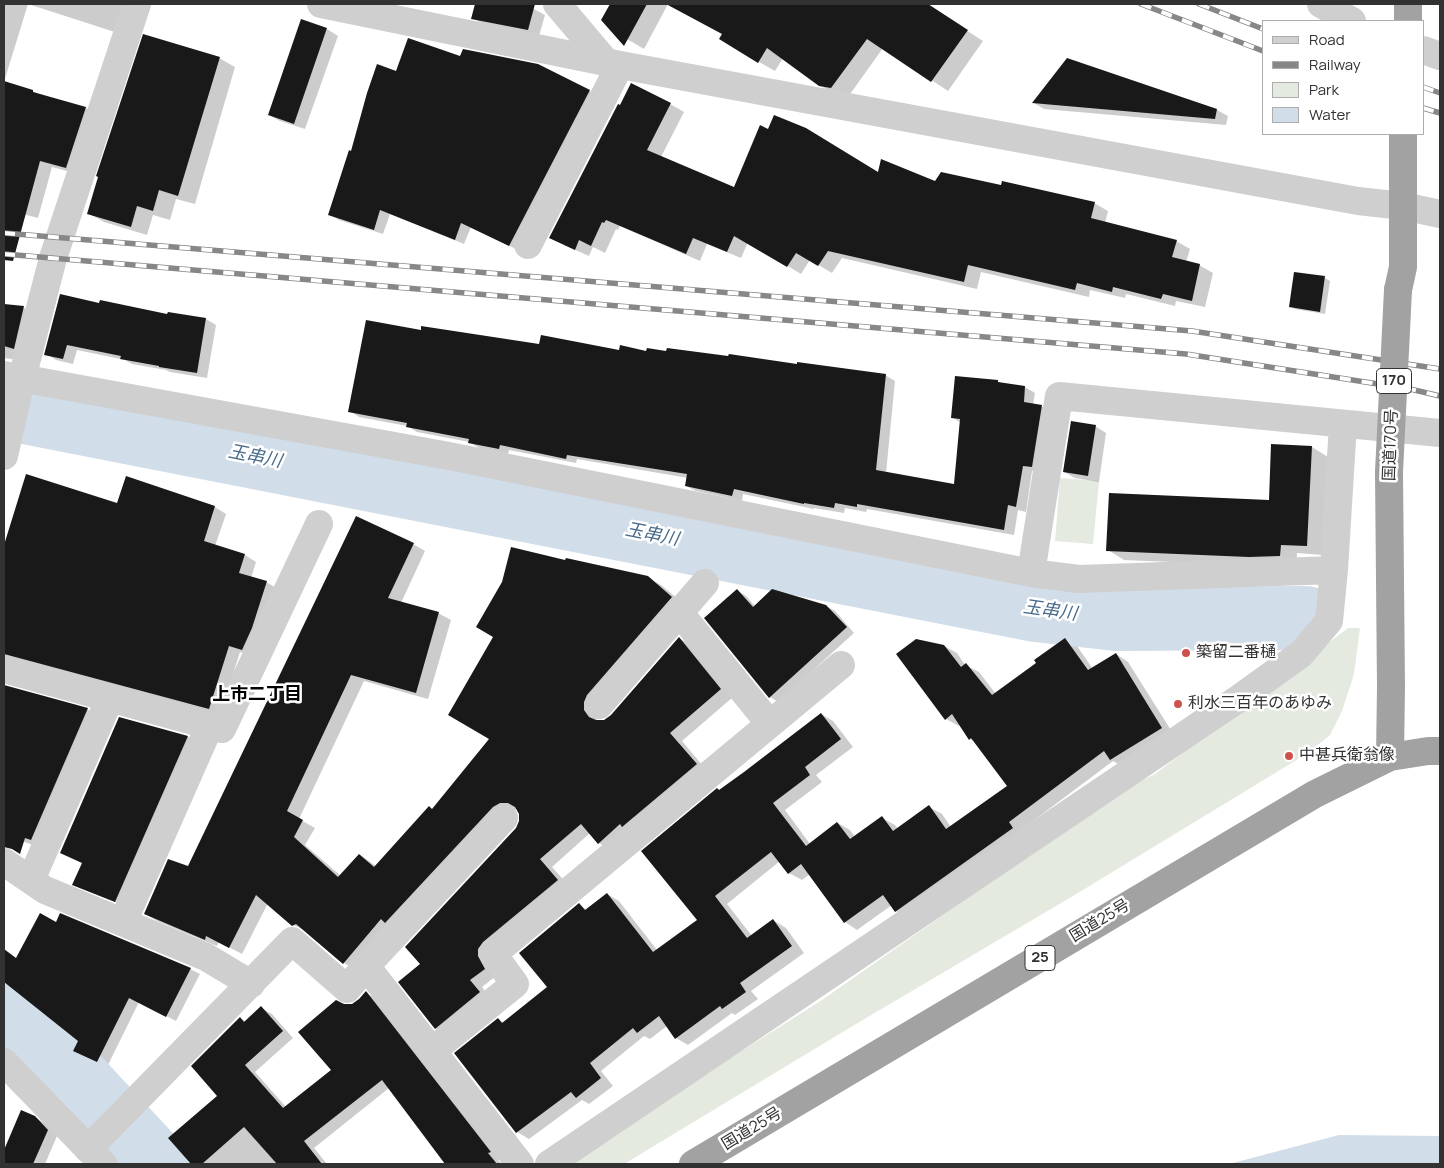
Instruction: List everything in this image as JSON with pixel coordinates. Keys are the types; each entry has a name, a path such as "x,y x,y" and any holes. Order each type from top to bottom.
{"highway":[{"name":"国道170号","path":"1390,757 1389,472 1398,290 1403,267 1403,145"},
{"name":"国道25号","path":"693,1164 1315,794 1390,757 1428,751 1440,752"}],"street":[{"path":"4,456 11,428 15,381 59,238 137,4"},
{"path":"321,4 613,63 1358,201 1403,206 1440,214"},
{"path":"557,4 613,63"},
{"path":"1321,4 1350,20"},
{"path":"1424,50 1440,56"},
{"path":"528,245 613,63"},
{"path":"15,381 449,456 1031,572 1079,579 1334,570"},
{"path":"1031,572 1058,396 1440,433"},
{"path":"549,1164 1241,698 1302,654 1329,620 1343,424"},
{"path":"4,669 222,729 319,524"},
{"path":"599,705 705,583"},
{"path":"679,612 770,724"},
{"path":"432,1051 514,984 493,954 841,666"},
{"path":"31,880 110,698"},
{"path":"123,922 210,725"},
{"path":"4,1062 94,1153 140,1095 292,941 347,989 366,966 504,818"},
{"path":"4,862 45,890 206,956 251,984"},
{"path":"366,966 520,1164"}],"green space":[{"path":"1060,478 1099,481 1093,544 1055,541"},
{"path":"1348,628 1360,628 1354,674 1342,711 1330,735 1308,753 1073,896 624,1164 563,1164 822,1000 1120,791 1155,774"}],"water":[{"path":"1339,1135 1440,1136 1440,1164 1229,1164"}],"building":[{"path":"475,4 535,4 528,30 471,19"},
{"path":"610,4 647,4 624,46 601,20"},
{"path":"666,4 928,4 968,30 931,82 867,39 831,88 819,86 767,48 758,63 719,39 722,34"},
{"path":"301,19 327,28 294,124 268,115"},
{"path":"143,34 220,57 178,196 159,190 153,211 137,206 131,227 87,214 98,177 96,176"},
{"path":"408,38 460,56 463,49 538,64 590,90 509,246 461,223 455,240 380,210 374,230 328,215 349,150 351,151 377,64 396,71"},
{"path":"1067,58 1217,109 1215,119 1032,103"},
{"path":"4,81 33,90 33,92 86,107 66,168 40,161 13,261 4,260"},
{"path":"631,83 671,103 647,150 734,187 760,125 768,129 774,115 806,128 878,172 881,159 935,181 941,172 1001,185 1002,181 1095,202 1091,218 1177,240 1172,257 1200,264 1192,301 1163,294 1161,299 1113,287 1112,292 1077,283 1075,290 968,265 964,282 828,251 818,266 796,253 787,267 734,236 727,252 693,238 686,254 606,220 604,223 602,222 591,246 579,240 575,250 549,238 618,104 620,105"},
{"path":"1294,272 1325,276 1320,312 1289,307"},
{"path":"60,294 99,303 100,300 167,314 168,312 206,318 197,373 120,359 121,356 67,345 63,359 44,355"},
{"path":"4,304 24,306 14,349 4,346"},
{"path":"366,320 421,330 421,326 539,344 541,335 619,350 620,345 646,351 647,348 666,351 667,348 886,374 876,470 954,484 960,419 951,418 955,376 998,380 998,382 1025,386 1024,402 1042,405 1032,467 1023,466 1016,507 1008,505 1004,530 857,504 857,507 835,503 834,508 804,504 734,489 732,496 685,486 687,474 567,455 566,459 500,445 499,449 468,443 469,439 406,427 407,423 348,412"},
{"path":"1071,421 1096,425 1088,476 1063,472"},
{"path":"1271,444 1312,446 1307,546 1281,545 1280,556 1249,557 1106,551 1109,493 1269,500"},
{"path":"26,474 117,503 126,476 215,506 204,541 245,554 239,573 267,581 252,628 242,650 229,646 209,709 4,654 4,545"},
{"path":"356,516 414,543 388,598 439,612 416,693 351,675 287,811 303,820 294,837 338,877 359,854 374,867 429,806 432,809 489,739 448,715 493,637 476,627 502,582 511,547 565,560 566,558 648,576 672,597 587,695 584,702 584,710 589,717 596,720 604,720 611,715 679,637 721,689 670,733 697,764 622,827 620,824 598,844 581,824 540,859 558,880 483,942 478,949 478,956 485,969 470,980 480,992 435,1029 398,982 420,964 405,947 516,828 519,814 515,807 508,803 500,803 493,807 385,923 381,919 343,964 296,924 292,926 256,895 229,948 206,936 205,940 144,914 168,859 188,866"},
{"path":"737,589 753,607 772,589 826,605 847,627 769,698 704,618"},
{"path":"1065,638 1088,670 1116,653 1162,728 1110,760 1104,751 1009,822 1013,828 895,912 883,895 844,923 801,864 788,874 771,852 715,896 747,938 773,919 792,946 740,983 746,992 722,1009 720,1006 675,1039 659,1016 637,1033 633,1028 590,1063 601,1078 576,1098 571,1092 516,1133 454,1053 498,1018 502,1023 547,987 519,953 579,903 585,910 607,893 653,952 697,920 641,851 717,788 719,790 744,772 821,713 841,739 805,767 810,775 773,803 806,846 837,822 850,839 882,816 893,831 929,805 946,829 1007,786 971,738 969,740 952,714 945,720 896,654 916,639 944,645 961,667 966,663 992,695 1036,663 1034,660"},
{"path":"4,685 88,708 31,840 25,838 20,854 4,847"},
{"path":"119,717 188,736 115,902 72,885 82,863 60,853"},
{"path":"40,913 56,922 60,913 191,968 166,1017 129,998 97,1062 73,1051 78,1041 4,982 4,949 16,958"},
{"path":"366,991 491,1152 488,1153 497,1164 445,1164 382,1080 304,1141 322,1164 277,1164 244,1127 202,1164 191,1164 168,1138 217,1096 191,1066 240,1017 244,1022 261,1006 283,1031 245,1065 283,1108 331,1070 298,1032 336,1000 344,1004 352,1004"},
{"path":"21,1110 35,1116 48,1130 33,1164 4,1164 4,1150"}],"waterway":[{"name":"玉串川","path":"4,408 1036,610 1116,619 1306,618"},
{"path":"4,1001 158,1164"}],"railway":[{"path":"1141,4 1262,51"},
{"path":"1199,4 1262,29"},
{"path":"1424,87 1440,93"},
{"path":"1424,108 1440,113"},
{"path":"4,233 1192,331 1440,369"},
{"path":"4,254 1186,354 1410,389 1440,396"}],"place":[{"name":"築留二番樋","path":"1186,653"},
{"name":"利水三百年のあゆみ","path":"1178,704"},
{"name":"中甚兵衛翁像","path":"1289,756"}],"district":[{"name":"上市二丁目","path":"257,695"}]}
